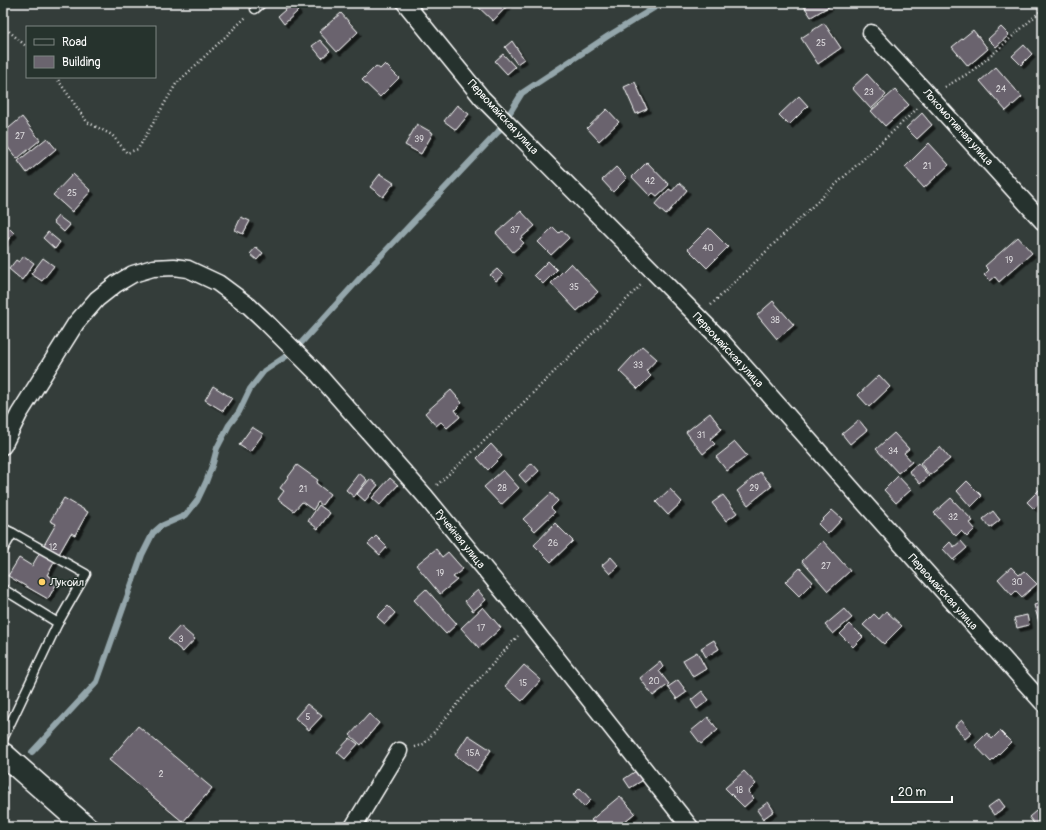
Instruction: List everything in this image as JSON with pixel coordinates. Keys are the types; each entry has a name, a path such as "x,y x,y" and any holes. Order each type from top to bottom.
{"main road":[{"path":"3,754 86,827"}],"street":[{"name":"Первомайская улица","path":"405,3 482,98 724,344 868,508 1043,703"},
{"name":"Локомотивная улица","path":"871,33 1043,222"},
{"name":"Ручейная улица","path":"3,446 19,414 76,323 97,299 116,284 133,274 153,268 174,267 188,269 218,283 249,306 315,371 425,496 690,827"},
{"path":"353,827 399,752"}],"lane":[{"path":"255,9 262,3"},
{"path":"3,528 86,574 58,623 3,739"},
{"path":"3,550 13,533"},
{"path":"3,590 58,623"}],"path":[{"path":"57,78 87,122 112,135 127,153 133,151 138,149 176,84 255,9"},
{"path":"698,317 817,202 930,97 969,72 993,54 1043,9"},
{"path":"3,26 26,45"},
{"path":"425,496 498,428 654,272"},
{"path":"399,752 424,744 470,688 529,624"}],"building":[{"path":"474,3 510,3 493,21"},
{"path":"809,3 828,3 830,6 811,17 804,6"},
{"path":"292,4 298,11 284,24 278,16"},
{"path":"341,13 358,32 337,52 319,32"},
{"path":"824,23 841,48 818,64 801,38"},
{"path":"1001,27 1009,35 996,47 988,39"},
{"path":"973,30 988,49 968,66 952,47"},
{"path":"320,40 330,51 322,58 312,46"},
{"path":"512,41 524,59 517,64 505,47"},
{"path":"1024,45 1032,54 1021,65 1012,56"},
{"path":"503,54 515,67 507,74 495,61"},
{"path":"385,64 399,78 380,97 362,80 376,66 380,69"},
{"path":"996,67 1022,97 1006,111 980,81"},
{"path":"867,74 886,95 871,109 852,88"},
{"path":"635,82 647,109 636,114 624,87"},
{"path":"895,90 909,105 885,126 871,111"},
{"path":"799,96 808,106 789,125 779,115"},
{"path":"457,105 469,114 456,130 444,121"},
{"path":"607,109 619,122 599,141 587,128"},
{"path":"922,113 932,125 917,139 906,128"},
{"path":"22,117 40,140 17,159 3,141 3,133"},
{"path":"417,124 433,133 421,154 405,145"},
{"path":"47,138 56,149 27,173 18,161"},
{"path":"929,143 949,165 924,188 905,167"},
{"path":"647,162 669,185 657,196 653,193 650,196 632,177"},
{"path":"616,167 627,178 613,192 602,180"},
{"path":"73,174 91,191 72,212 53,195"},
{"path":"380,174 394,183 383,197 370,187"},
{"path":"679,183 687,190 666,215 655,205 669,189 672,191"},
{"path":"521,211 535,226 520,239 524,243 513,252 496,233"},
{"path":"58,216 70,225 64,232 53,222"},
{"path":"241,217 250,221 243,234 235,230"},
{"path":"7,226 14,233 3,245 3,231"},
{"path":"553,227 559,233 562,230 569,238 551,255 538,242"},
{"path":"709,228 728,247 707,268 688,249"},
{"path":"48,232 60,242 55,249 43,238"},
{"path":"1018,237 1032,253 999,282 995,277 990,281 984,275 989,270 985,266"},
{"path":"256,247 263,253 257,260 250,254"},
{"path":"24,256 34,263 22,280 9,269 16,260 19,262"},
{"path":"43,258 54,266 42,281 31,274"},
{"path":"548,261 557,270 543,284 534,275"},
{"path":"571,263 598,292 577,311 551,283"},
{"path":"497,269 503,275 496,281 490,275"},
{"path":"773,301 794,325 777,339 757,315"},
{"path":"642,346 657,359 646,371 651,376 638,389 619,371"},
{"path":"879,375 890,387 869,407 858,395"},
{"path":"213,386 232,398 223,411 205,400"},
{"path":"451,390 462,403 455,410 460,417 447,428 441,422 436,426 425,413"},
{"path":"710,413 722,429 710,439 715,444 703,454 686,432"},
{"path":"859,420 867,430 850,444 842,434"},
{"path":"252,427 263,434 250,452 239,445"},
{"path":"894,433 909,449 904,453 912,462 898,473 876,449"},
{"path":"735,442 747,456 727,471 716,457"},
{"path":"491,444 502,456 488,470 477,458"},
{"path":"940,447 950,459 930,475 920,463"},
{"path":"532,463 539,471 526,483 519,475"},
{"path":"918,463 929,476 920,484 909,471"},
{"path":"297,465 318,480 316,483 330,494 322,505 318,502 313,510 302,502 294,511 278,499 284,491 280,488"},
{"path":"503,470 519,488 501,505 484,487"},
{"path":"760,472 772,486 748,505 737,491"},
{"path":"359,473 367,480 354,497 346,490"},
{"path":"898,476 911,490 896,503 884,490"},
{"path":"390,478 398,485 380,505 372,498"},
{"path":"370,479 378,485 365,501 357,494"},
{"path":"967,481 982,496 971,507 957,491"},
{"path":"1043,486 1043,500 1034,509 1027,502"},
{"path":"670,489 682,502 668,515 656,502"},
{"path":"551,493 558,501 551,508 555,512 535,531 523,519"},
{"path":"723,495 737,513 726,521 712,503"},
{"path":"64,498 88,512 75,535 71,533 47,575 58,581 48,599 8,576 19,558 32,566 56,524 50,521"},
{"path":"951,498 973,521 970,523 975,529 967,537 961,531 956,536 934,513"},
{"path":"319,505 330,513 318,529 308,521"},
{"path":"832,510 842,519 828,534 818,524"},
{"path":"993,511 1000,520 990,528 983,519"},
{"path":"555,523 573,541 551,562 534,545"},
{"path":"376,536 387,547 380,555 368,544"},
{"path":"823,541 850,571 828,591 802,561"},
{"path":"961,541 967,548 953,560 943,549 950,542 954,547"},
{"path":"436,549 442,557 448,552 463,569 453,577 457,580 440,594 416,565"},
{"path":"611,557 619,566 610,574 602,565"},
{"path":"1011,567 1019,575 1024,571 1037,584 1022,597 1016,591 1012,595 998,579"},
{"path":"800,568 813,582 799,596 785,582"},
{"path":"426,589 457,624 446,634 414,600"},
{"path":"478,590 486,600 473,611 465,601"},
{"path":"1043,602 1043,621 1039,622 1034,605"},
{"path":"388,606 395,613 385,624 377,617"},
{"path":"483,607 501,628 479,648 461,628"},
{"path":"844,609 852,618 833,634 825,625"},
{"path":"886,611 902,626 884,644 863,625 874,614 879,619"},
{"path":"1027,615 1029,625 1017,628 1014,618"},
{"path":"850,624 863,637 853,647 840,634"},
{"path":"180,626 195,639 183,652 168,639"},
{"path":"714,640 719,649 706,657 701,648"},
{"path":"697,652 706,669 693,677 683,660"},
{"path":"660,662 663,667 659,671 669,684 653,696 640,678"},
{"path":"524,665 541,680 522,701 505,686"},
{"path":"678,680 687,692 677,699 668,687"},
{"path":"702,691 709,700 697,709 691,700"},
{"path":"307,704 322,716 309,730 295,718"},
{"path":"369,714 379,723 361,745 350,735"},
{"path":"708,717 718,730 701,744 691,731"},
{"path":"962,720 972,733 965,739 955,726"},
{"path":"138,726 212,788 183,822 109,760"},
{"path":"1000,731 1011,742 991,762 975,745 987,733 992,739"},
{"path":"468,735 491,750 477,771 455,755"},
{"path":"350,738 358,744 345,759 337,752"},
{"path":"639,769 645,779 630,788 624,779"},
{"path":"744,771 756,784 748,792 754,798 744,807 725,788"},
{"path":"580,788 591,800 584,807 573,795"},
{"path":"620,796 635,813 619,826 616,822 610,827 597,827 591,820"},
{"path":"999,799 1005,807 994,815 988,807"},
{"path":"768,802 774,811 763,819 757,810"},
{"path":"1043,805 1043,827 1037,827 1029,817"}],"waterway":[{"path":"302,342 360,278 498,132 522,93 608,36 662,3"},
{"path":"32,752 97,682 142,555 153,533 161,526 186,515 197,501 206,482 217,448 229,425 239,412 250,389 264,371 288,355"}],"place":[{"name":"Лукойл","path":"42,582"}]}
